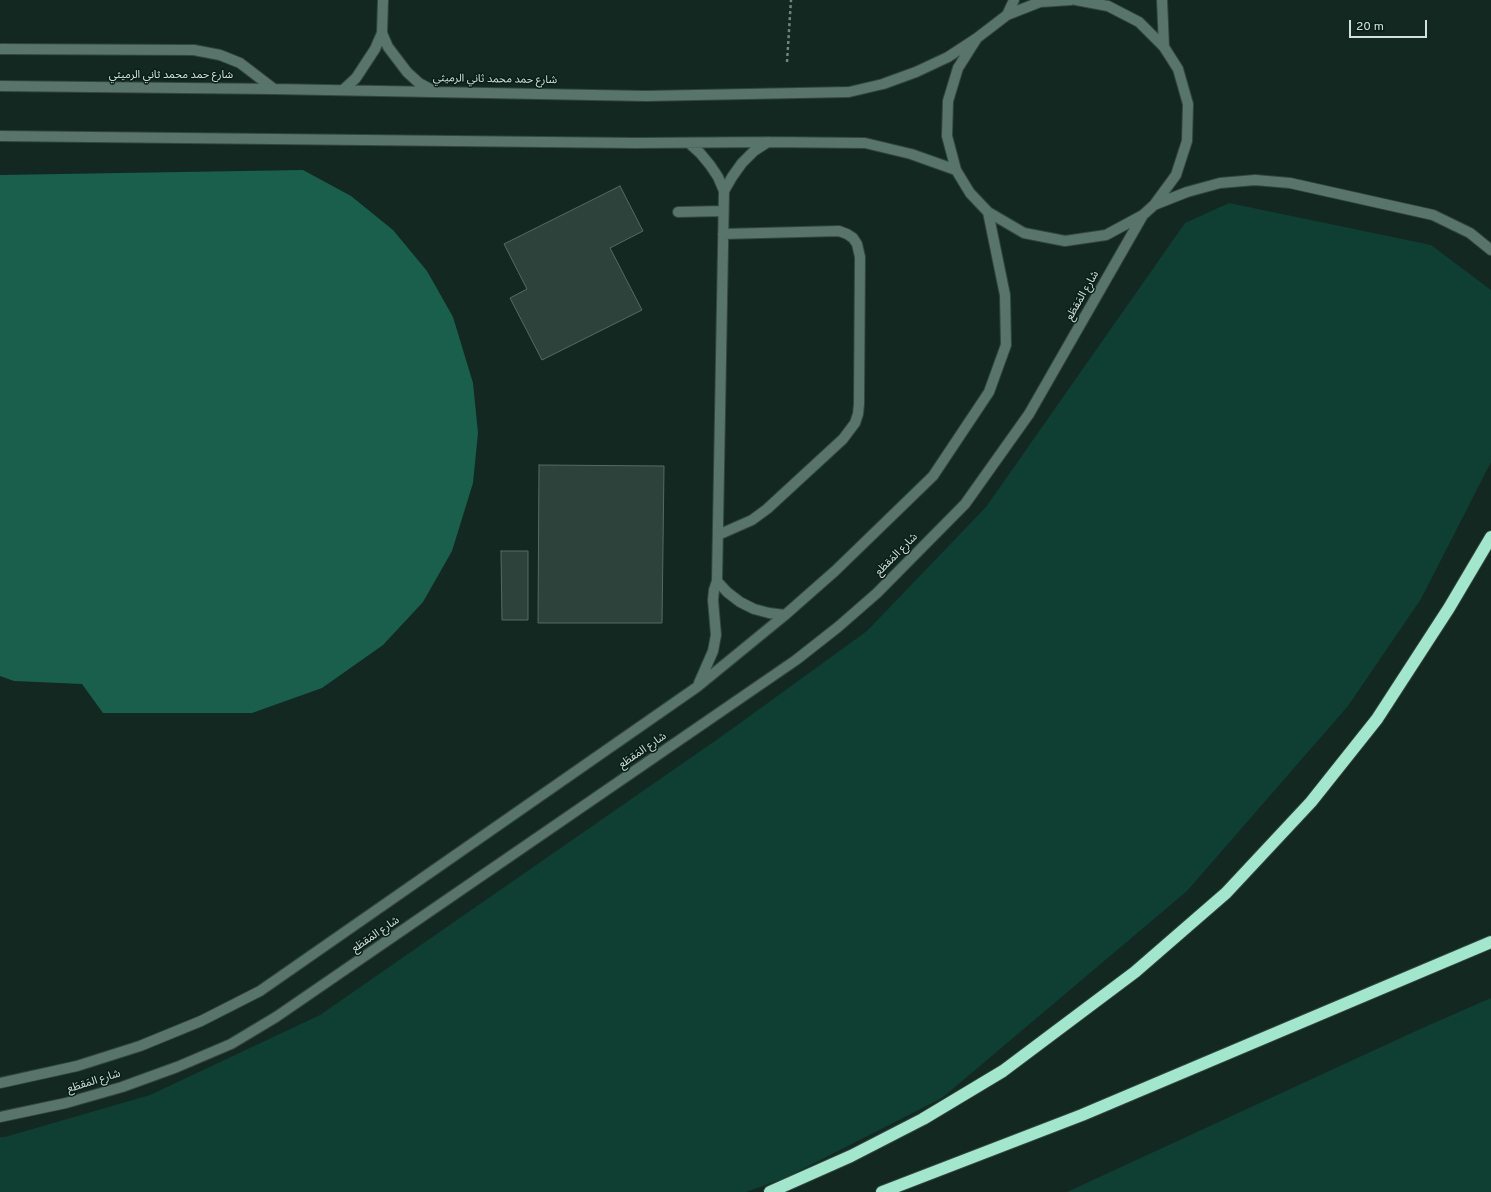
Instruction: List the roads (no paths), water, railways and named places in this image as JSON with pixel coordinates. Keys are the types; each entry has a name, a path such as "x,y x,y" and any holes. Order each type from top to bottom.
{"highway":[{"path":"770,1192 851,1156 923,1119 1004,1071 1135,972 1226,893 1311,802 1376,719 1449,608 1491,537"},
{"path":"882,1192 1082,1115 1491,942"}],"street":[{"path":"382,0 382,33 388,47 407,72 419,83 432,91"},
{"path":"1007,15 1014,0"},
{"path":"1007,15 1040,2 1071,0"},
{"path":"977,38 958,68 948,101 947,136 956,170 970,193 988,212 1024,233 1065,241 1106,235 1143,215 1154,205 1176,175 1187,141 1188,104 1178,69 1164,47 1139,22 1108,6 1076,0"},
{"path":"1162,0 1164,47"},
{"name":"شارع حمد محمد ثاني الرميثي","path":"0,86 432,91 646,96 849,92 883,84 916,72 948,57 977,38 1007,15"},
{"path":"343,90 356,78 366,64 382,33"},
{"path":"0,49 194,50 220,55 240,63 274,89"},
{"path":"0,136 689,144 768,142 865,143 911,154 956,170"},
{"path":"697,686 713,651 716,635 713,600 717,581 724,191 732,176 742,163 754,151 768,142"},
{"path":"689,144 700,153 710,165 718,177 724,191"},
{"path":"1154,205 1186,192 1220,183 1255,180 1290,183 1433,215 1470,233 1491,250"},
{"path":"678,212 723,211"},
{"name":"شارع المَقطَع","path":"0,1083 77,1066 140,1046 201,1021 260,992 697,686 785,615 835,571 933,476 989,392 1006,345 1006,338 1005,295 988,212"},
{"name":"شارع المَقطَع","path":"0,1118 66,1103 122,1087 177,1067 231,1044 276,1017 802,656 877,593 965,504 1029,414 1143,215"},
{"path":"718,535 752,520 767,509 843,439 855,423 859,404 860,257 857,244 853,238 839,231 723,234"},
{"path":"717,581 727,592 740,602 754,609 785,615"}]}
